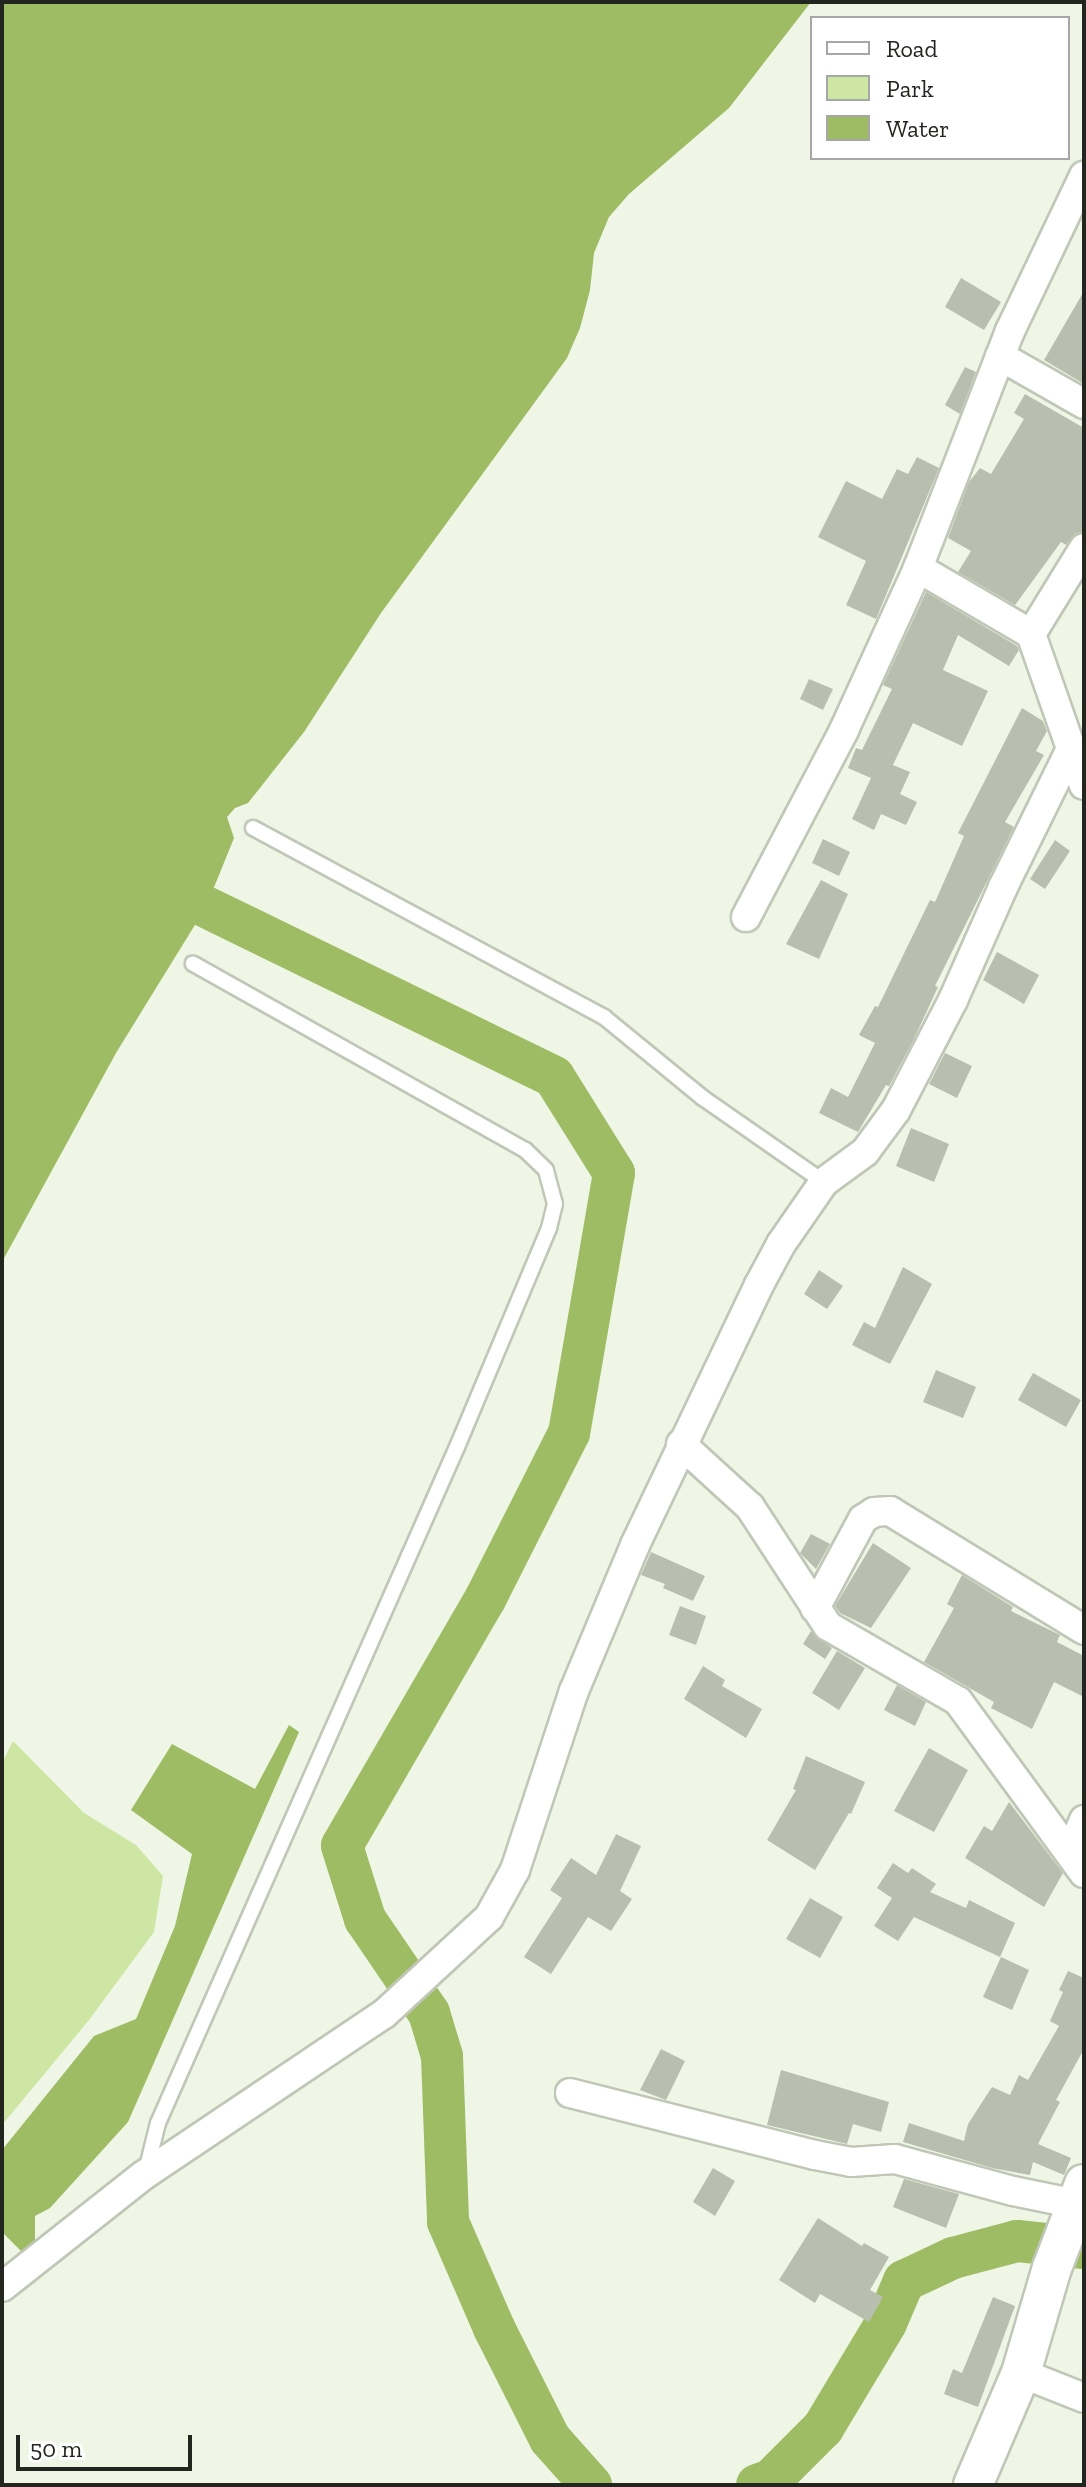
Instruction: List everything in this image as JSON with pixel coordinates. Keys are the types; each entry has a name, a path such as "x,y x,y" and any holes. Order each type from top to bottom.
{"main road":[{"path":"973,2485 1021,2373 1052,2268 1076,2206"}],"street":[{"path":"746,917 844,730 918,568 1025,296 1084,176"},
{"path":"1000,356 1084,404"},
{"path":"1031,634 1084,548"},
{"path":"918,568 1031,634 1084,785"},
{"path":"2,2287 144,2175 384,2014 489,1917 515,1870 574,1691 681,1444 781,1244 824,1182 865,1152 896,1110 953,1000 1003,887 1071,749"},
{"path":"681,1444 750,1507 815,1608 839,1633 958,1701 1077,1863"},
{"path":"815,1608 863,1519 874,1512 890,1511 1084,1630"},
{"path":"1077,1863 1084,1820"},
{"path":"570,2093 815,2155 851,2162 895,2159 1076,2206"},
{"path":"1021,2373 1084,2398"}],"lane":[{"path":"253,828 604,1017 703,1098 824,1182"},
{"path":"144,2175 158,2123 450,1461 549,1228 555,1204 546,1170 525,1150 193,964"}],"green space":[{"path":"13,1741 84,1813 136,1845 163,1876 154,1932 89,2020 2,2125 2,1763"}],"water":[{"path":"2,2 811,2 729,108 629,194 609,217 594,253 590,290 580,328 567,358 381,613 304,732 248,803 235,808 227,817 234,838 206,907 116,1053 2,1262"},
{"path":"289,1725 299,1732 128,2122 50,2208 35,2216 35,2242 22,2252 2,2232 2,2150 94,2036 136,2019 175,1926 192,1854 131,1810 172,1744 255,1789"}],"building":[{"path":"961,278 1001,302 984,330 945,307"},
{"path":"1084,291 1084,384 1044,360"},
{"path":"965,367 976,372 960,414 945,405"},
{"path":"1025,394 1084,428 1084,531 1075,534 1066,545 1061,542 1015,605 958,572 971,551 948,538 969,482 980,468 991,474 1024,419 1014,413"},
{"path":"917,457 939,468 876,619 846,605 866,561 818,537 846,481 882,499 897,469 908,474"},
{"path":"926,592 1019,650 1009,666 958,635 943,670 988,691 962,746 913,723 893,765 910,772 900,794 917,802 906,825 881,814 874,830 852,819 871,778 848,768 856,748 862,750 892,689 883,685"},
{"path":"809,679 833,689 823,710 800,699"},
{"path":"1022,708 1043,721 1047,731 1036,751 1044,755 1005,822 1014,827 935,986 938,987 914,1039 889,1086 886,1085 858,1132 819,1113 831,1088 848,1097 875,1043 859,1035 875,1006 878,1007 930,900 935,902 964,836 958,833"},
{"path":"823,839 850,852 839,876 812,863"},
{"path":"1055,840 1070,851 1045,889 1030,879"},
{"path":"821,880 848,894 819,959 786,944"},
{"path":"997,952 1039,975 1024,1004 983,980"},
{"path":"945,1053 972,1066 957,1098 929,1084"},
{"path":"911,1128 949,1144 934,1182 896,1166"},
{"path":"903,1267 932,1284 890,1364 852,1345 864,1322 875,1328"},
{"path":"819,1270 843,1286 827,1309 804,1294"},
{"path":"936,1370 976,1387 963,1418 923,1402"},
{"path":"1033,1373 1081,1400 1066,1427 1018,1400"},
{"path":"811,1534 830,1544 816,1569 800,1553"},
{"path":"873,1543 911,1568 871,1628 840,1613 835,1606"},
{"path":"651,1552 705,1576 693,1601 663,1588 665,1584 641,1575"},
{"path":"962,1575 1013,1607 1011,1611 1060,1635 1057,1642 1084,1656 1084,1697 1054,1682 1032,1729 991,1708 994,1702 924,1662 954,1608 947,1604"},
{"path":"680,1606 706,1616 696,1645 669,1635"},
{"path":"811,1631 832,1648 825,1659 803,1644"},
{"path":"837,1651 865,1668 839,1710 812,1693"},
{"path":"703,1666 725,1680 722,1686 762,1709 746,1738 684,1699"},
{"path":"897,1685 926,1702 915,1726 884,1710"},
{"path":"929,1748 968,1770 934,1832 894,1811"},
{"path":"806,1756 865,1782 851,1814 815,1870 767,1840 796,1790 793,1789"},
{"path":"1009,1802 1063,1873 1044,1907 965,1858 984,1826 992,1831"},
{"path":"616,1834 641,1846 620,1891 632,1899 611,1931 588,1917 551,1974 524,1957 562,1898 550,1890 571,1858 596,1875"},
{"path":"893,1863 908,1873 912,1868 936,1884 930,1892 966,1908 969,1900 1015,1923 1000,1957 914,1917 898,1941 874,1926 892,1898 877,1888"},
{"path":"810,1898 843,1917 820,1958 786,1939"},
{"path":"1001,1957 1029,1970 1012,2010 983,1997"},
{"path":"1068,1971 1084,1978 1084,2049 1056,2100 1060,2102 1038,2144 1071,2158 1064,2175 1033,2162 1030,2175 992,2168 903,2142 909,2123 964,2141 968,2124 992,2087 1010,2095 1019,2075 1028,2080 1059,2026 1050,2021 1063,1992 1059,1990"},
{"path":"661,2049 685,2061 666,2100 640,2090"},
{"path":"781,2070 889,2102 881,2132 853,2124 847,2144 767,2125"},
{"path":"713,2168 735,2181 715,2216 693,2202"},
{"path":"904,2179 959,2194 946,2228 893,2207"},
{"path":"818,2218 862,2246 864,2243 889,2257 870,2290 883,2297 869,2322 820,2294 815,2303 779,2280"},
{"path":"993,2297 1015,2306 978,2407 944,2394 953,2369 962,2373"}],"waterway":[{"path":"206,907 554,1077 614,1173 569,1433 485,1599 342,1846 365,1919 429,2013 442,2056 448,2222 494,2328 550,2439 591,2485"},
{"path":"757,2485 771,2480 823,2428 886,2323 904,2281 953,2258 1017,2241 1084,2248"}]}
